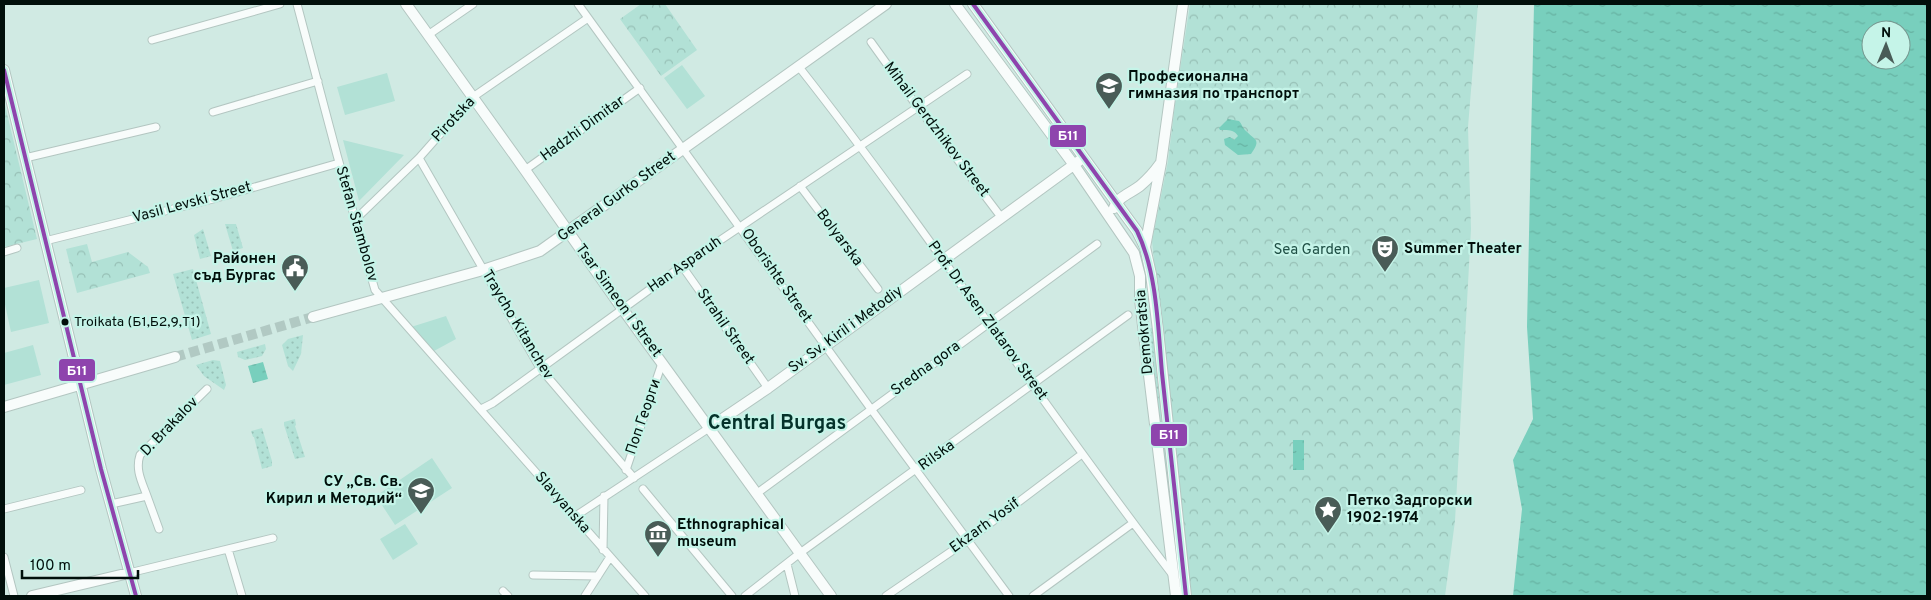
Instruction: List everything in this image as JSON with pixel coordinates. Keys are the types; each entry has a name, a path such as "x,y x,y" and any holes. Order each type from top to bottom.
{"main road":[{"name":"Tsar Simeon I Street","path":"406,4 623,310 831,596"},
{"name":"General Gurko Street","path":"313,317 483,270 540,251 886,4"},
{"name":"Demokratsia","path":"956,4 1074,165 1134,253 1140,276 1143,326 1176,596"},
{"path":"1145,247 1161,163 1184,4"},
{"name":"Demokratsia","path":"976,6 1137,231 1145,247 1158,330 1186,596"},
{"path":"4,74 80,384 136,596"},
{"name":"Sv. Sv. Kiril i Metodiy","path":"709,428 768,388 1084,158"},
{"path":"1111,220 1116,203 1141,185 1161,163"},
{"path":"4,407 176,357"},
{"path":"32,596 130,573"}],"street":[{"path":"152,40 280,4"},
{"name":"Stefan Stambolov","path":"297,4 374,287 481,408"},
{"path":"428,35 473,4"},
{"name":"Oborishte Street","path":"578,4 741,226 871,409 1009,596"},
{"name":"Pirotska","path":"355,217 361,214 419,158 473,97 588,18"},
{"name":"Mihail Gerdzhikov Street","path":"872,42 917,106 1001,217"},
{"name":"Prof. Dr Asen Zlatarov Street","path":"799,67 943,259 1032,386 1173,576"},
{"name":"Han Asparuh","path":"481,408 493,403 682,266 917,106 968,74"},
{"path":"213,112 318,81"},
{"name":"Hadzhi Dimitar","path":"525,170 640,88"},
{"path":"25,158 156,127"},
{"name":"Traycho Kitanchev","path":"419,158 540,368 634,478"},
{"name":"Vasil Levski Street","path":"45,241 198,203 339,163"},
{"name":"Bolyarska","path":"800,186 878,289"},
{"name":"Sredna gora","path":"756,494 1096,244"},
{"path":"4,252 17,248"},
{"name":"Strahil Street","path":"682,266 768,388"},
{"name":"Rilska","path":"745,596 800,553 917,470 1128,315"},
{"name":"Поп Георги","path":"626,470 662,363"},
{"name":"D. Brakalov","path":"159,529 137,464 140,456 207,389"},
{"name":"Slavyanska","path":"481,408 610,557 637,593 645,596"},
{"name":"Sv. Sv. Kiril i Metodiy","path":"574,517 709,428"},
{"name":"Ekzarh Yosif","path":"886,596 968,540 1082,454"},
{"path":"642,489 732,596"},
{"path":"4,509 81,490"},
{"path":"111,504 147,496"},
{"path":"603,550 604,496"},
{"path":"1033,596 1133,523"},
{"path":"130,573 273,538"},
{"path":"228,549 242,596"},
{"path":"4,557 14,596"},
{"path":"585,596 610,557"},
{"path":"787,564 795,596"},
{"path":"533,575 598,576"}],"green space":[{"path":"641,4 665,4 697,50 661,76 620,19"},
{"name":"Sea Garden","path":"1190,4 1478,4 1468,127 1471,229 1455,521 1445,596 1189,596 1152,241 1168,161"},
{"path":"682,65 705,96 687,109 664,78"},
{"path":"387,73 395,101 345,115 337,87"},
{"path":"4,101 37,239 4,247"},
{"path":"343,140 404,155 359,201"},
{"path":"225,224 236,224 243,248 233,251"},
{"path":"203,229 211,256 200,259 194,235"},
{"path":"87,244 92,262 128,252 148,267 150,273 77,293 66,249"},
{"path":"193,269 211,334 192,340 173,274"},
{"path":"39,280 49,323 11,332 4,300 4,288"},
{"path":"446,316 456,339 434,351 411,327"},
{"path":"1146,328 1154,328 1184,596 1178,596"},
{"path":"303,335 301,354 293,371 288,366 282,345 288,339"},
{"path":"265,344 266,349 262,356 245,360 238,357 237,352"},
{"path":"33,345 41,375 4,385 4,353"},
{"path":"213,360 220,361 226,385 224,390 204,376 196,365"},
{"path":"295,419 295,426 305,457 295,459 284,422"},
{"path":"262,428 272,466 262,469 251,431"},
{"path":"432,458 452,488 395,525 376,496"},
{"path":"405,524 418,544 393,560 380,539"}],"water":[{"path":"1534,4 1927,4 1927,596 1513,596 1522,509 1513,460 1533,419 1527,327"},
{"path":"1228,119 1239,121 1255,139 1256,145 1251,154 1238,155 1225,145 1224,139 1230,137 1234,140 1238,136 1232,131 1220,130 1219,128"},
{"path":"263,362 268,379 253,383 248,366"},
{"path":"1293,440 1304,440 1304,470 1293,470"}],"tunnel":[{"path":"175,357 313,317"}],"transit line":[{"name":"Б11","path":"973,4 1137,231 1144,247 1156,300 1186,596"},
{"name":"Б11","path":"4,70 101,469 136,596"}],"place":[{"name":"Професионална гимназия по транспорт","path":"1109,110"},
{"name":"Summer Theater","path":"1385,273"},
{"name":"Районен съд Бургас","path":"295,292"},
{"name":"Troikata (Б1,Б2,9,T1)","path":"65,322"},
{"name":"СУ „Св. Св. Кирил и Методий“","path":"421,515"},
{"name":"Петко Задгорски 1902-1974","path":"1328,534"},
{"name":"Ethnographical museum","path":"658,558"}],"district":[{"name":"Central Burgas","path":"777,424"}]}
